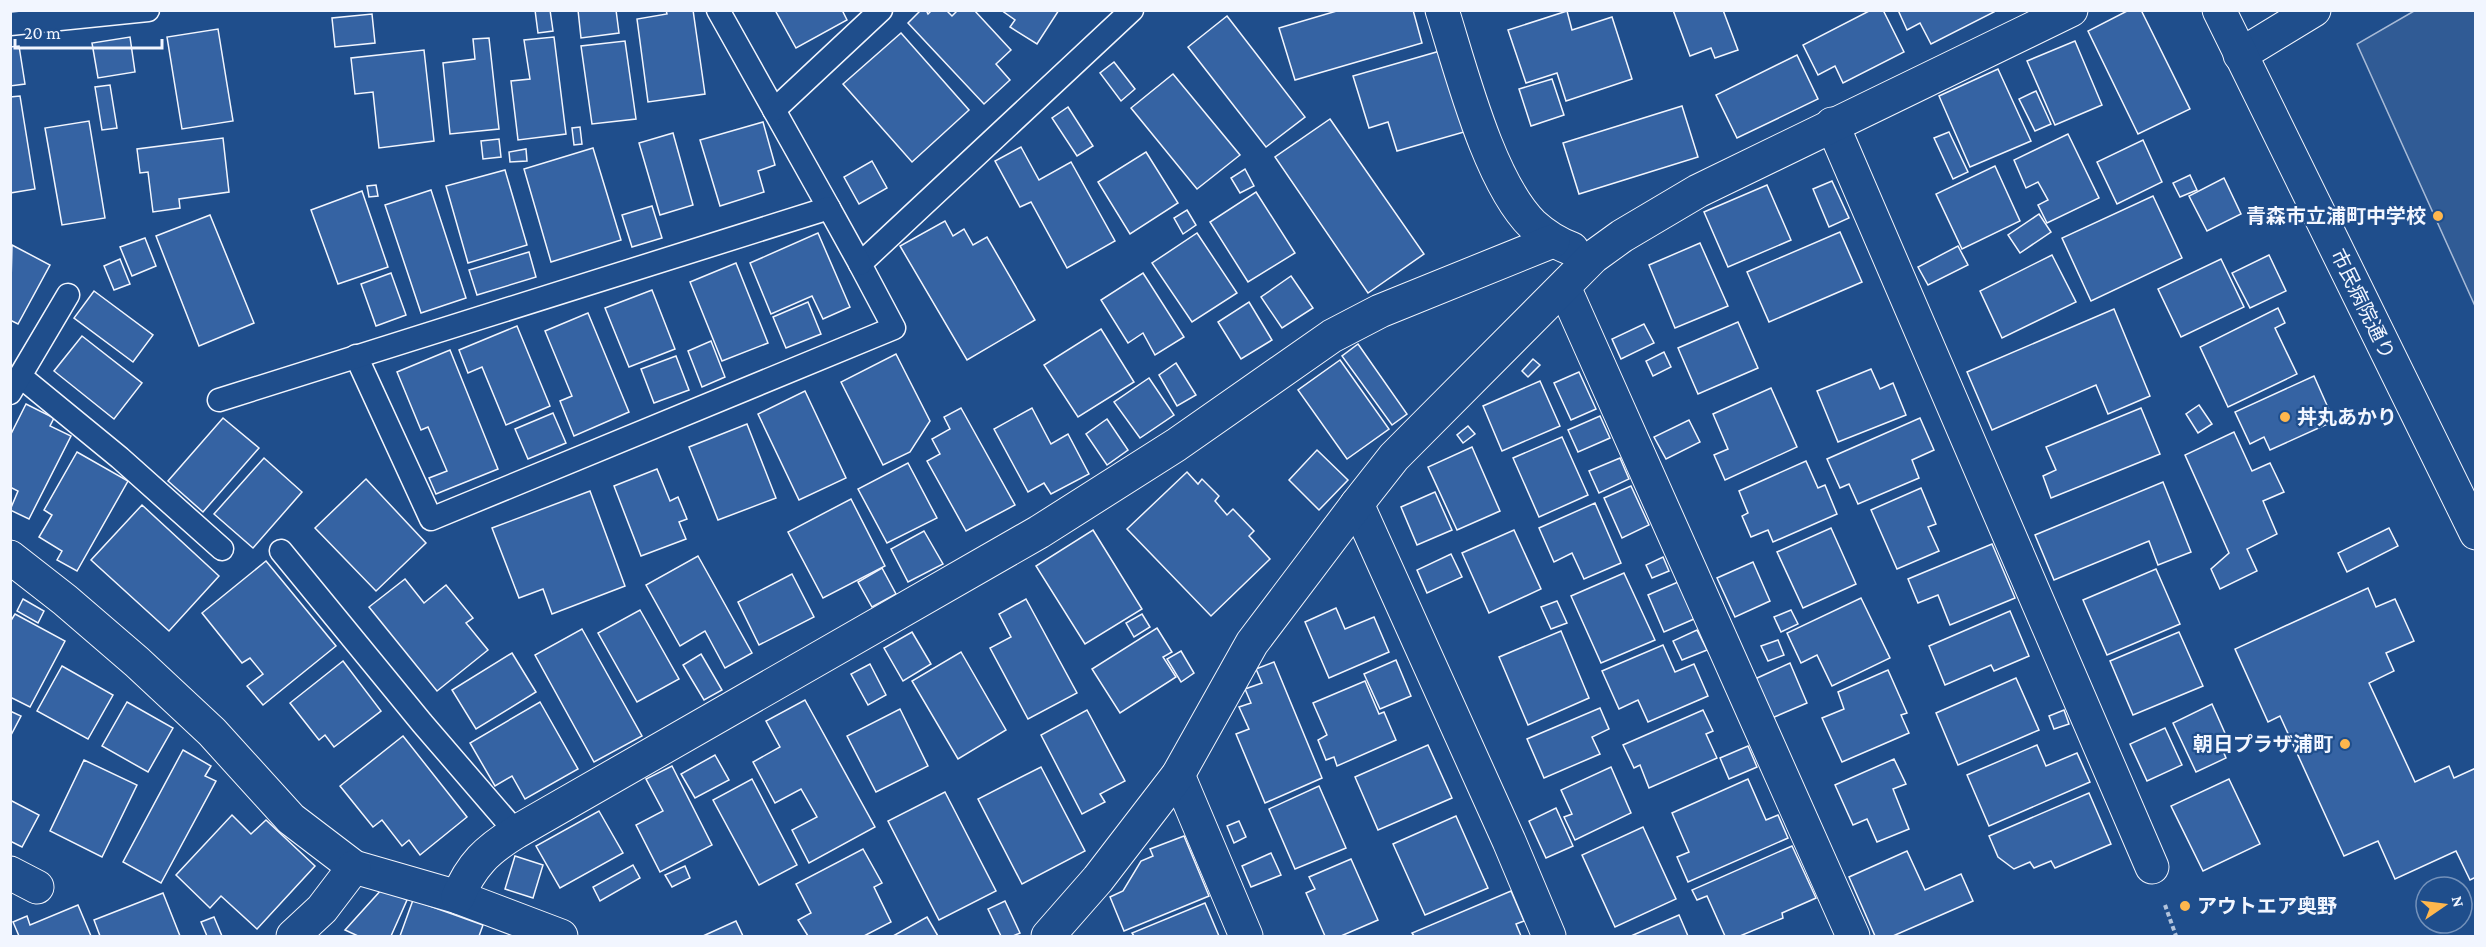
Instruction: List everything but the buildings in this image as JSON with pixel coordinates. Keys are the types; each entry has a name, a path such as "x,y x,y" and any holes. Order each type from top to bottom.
{"street":[{"path":"1442,10 1484,139 1505,185 1531,223 1553,242 1593,257"},
{"path":"1048,936 1098,879 1178,775 1252,643 1394,457 1593,257 1622,236 1698,191 2071,10"},
{"name":"市民病院通り","path":"2219,10 2475,533"},
{"path":"2240,55 2314,10"},
{"path":"1832,124 2152,867"},
{"path":"458,897 466,876 495,845 1039,532 1176,445 1332,336 1380,311 1553,242"},
{"path":"1564,286 1853,936"},
{"path":"1357,504 1504,830 1549,936"},
{"path":"10,557 65,600 137,662 212,732 291,819 354,867 458,897 561,936"},
{"path":"1178,775 1246,936"},
{"path":"293,936 322,909 354,867"}],"lane":[{"path":"10,24 148,10"},
{"path":"356,356 431,519 894,328 830,208 718,10"},
{"path":"774,110 881,10"},
{"path":"860,264 1132,10"},
{"path":"219,400 830,208"},
{"path":"68,295 15,385 120,458 222,549"},
{"path":"281,551 422,723 516,832"}],"shaded area":[{"name":"青森市立浦町中学校","path":"2414,11 2475,11 2475,306 2357,44"}],"place":[{"name":"青森市立浦町中学校","path":"2438,216"},
{"name":"丼丸あかり","path":"2285,417"},
{"name":"朝日プラザ浦町","path":"2345,744"},
{"name":"アウトエア奥野","path":"2185,906"}]}
